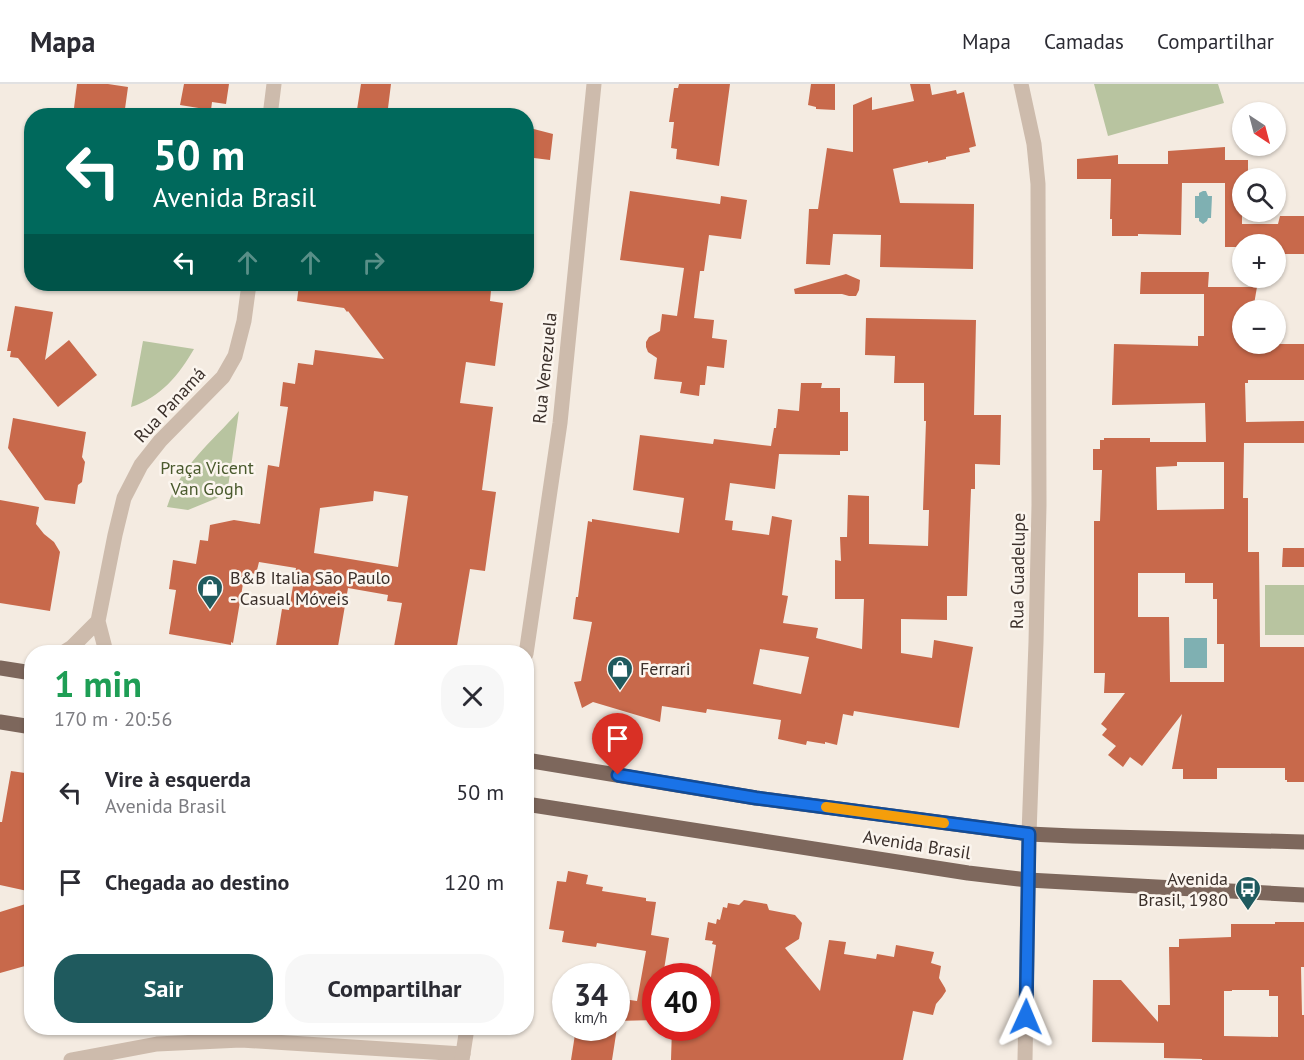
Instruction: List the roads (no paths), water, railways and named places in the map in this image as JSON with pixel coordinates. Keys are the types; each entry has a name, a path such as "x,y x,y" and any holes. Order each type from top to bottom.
{"main road":[{"path":"0,668 24,672"},
{"path":"0,722 24,726"},
{"name":"Avenida Brasil","path":"534,761 756,798 1029,834 1304,842"},
{"name":"Avenida Brasil","path":"534,805 968,873 1028,880 1304,895"}],"street":[{"path":"271,108 274,84"},
{"name":"Rua Venezuela","path":"527,645 560,423 594,84"},
{"name":"Rua Guadelupe","path":"1021,84 1034,144 1038,184 1039,505 1025,1060"},
{"name":"Rua Panamá","path":"104,645 98,621 124,498 141,465 160,441 223,377 235,356 244,321 248,291"},
{"path":"73,645 98,621"},
{"path":"71,1060 158,1044 241,1040 462,1057 465,1035"}],"water":[{"path":"1206,191 1208,196 1212,196 1211,218 1203,224 1199,218 1195,218 1195,196 1199,196 1199,193"},
{"path":"1184,638 1207,638 1207,668 1184,668"}],"place":[{"name":"B&B Italia São Paulo - Casual Móveis","path":"210,611"},
{"name":"Ferrari","path":"620,692"},
{"name":"Avenida Brasil, 1980","path":"1248,912"}],"park label":[{"name":"Praça Vicent Van Gogh","path":"207,478"}]}
